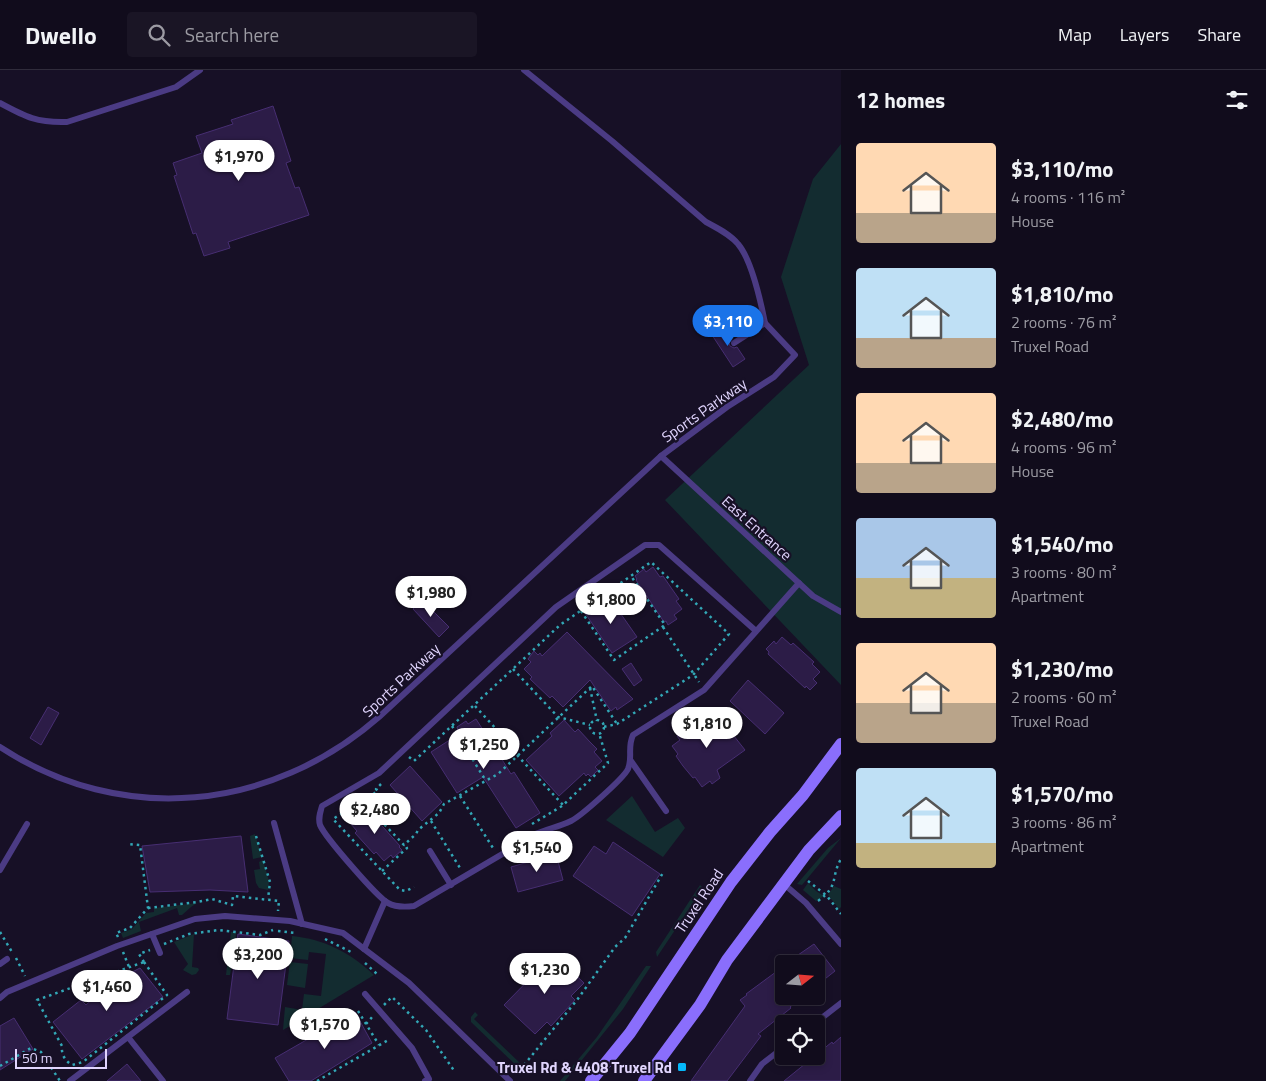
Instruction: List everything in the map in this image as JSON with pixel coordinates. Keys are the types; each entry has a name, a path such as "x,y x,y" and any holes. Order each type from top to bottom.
{"main road":[{"name":"Truxel Road","path":"591,1081 630,1033 731,882 770,832 803,795 841,744"},
{"path":"644,1081 700,1005 727,960 810,850 841,816"}],"lane":[{"path":"0,103 31,119 67,122 176,87 200,70"},
{"path":"524,70 612,141 706,222 723,232 738,245 746,258 765,323 734,343"},
{"name":"Sports Parkway","path":"0,747 29,764 73,783 111,793 164,798 218,795 259,785 290,774 337,749 363,730 661,456 727,407 774,377 795,355 765,323"},
{"name":"East Entrance","path":"661,456 799,583 814,596 841,612"},
{"path":"631,761 627,771 585,812 571,821 532,834 521,843 414,906 403,907 389,904 328,838 318,818 322,806 380,773 556,606 645,544 659,545 756,631"},
{"path":"666,811 631,761 629,744 633,735 704,690 799,583"},
{"path":"274,823 302,924"},
{"path":"0,870 27,824"},
{"path":"430,851 451,884"},
{"path":"785,885 806,903 841,944"},
{"path":"364,949 386,901"},
{"path":"0,998 7,992 121,945 195,919 225,916 302,924 343,933 410,983 510,1081"},
{"path":"152,934 158,950"},
{"path":"0,964 7,959"},
{"path":"70,1081 187,992"},
{"path":"364,994 412,1048 430,1079 425,1081"},
{"path":"825,1015 841,1003"},
{"path":"128,1037 164,1081"},
{"path":"750,1081 762,1064 775,1055"}],"path":[{"path":"403,763 409,757 414,761 560,625 651,562 729,634 694,674 617,724 603,727"},
{"path":"631,576 665,625 663,627 699,682"},
{"path":"581,611 614,660 663,627"},
{"path":"514,669 558,717 590,725"},
{"path":"590,688 592,686 617,724"},
{"path":"404,845 418,830 440,813 444,804 498,774 590,688"},
{"path":"590,688 597,721"},
{"path":"474,706 563,805"},
{"path":"590,725 592,722 597,721 602,723 603,727"},
{"path":"590,725 593,733 599,734"},
{"path":"452,726 486,781"},
{"path":"599,734 603,727"},
{"path":"531,825 563,805 608,763 599,734"},
{"path":"383,782 376,788 378,790 332,819 400,890 406,891 414,887"},
{"path":"460,796 493,848"},
{"path":"362,800 407,848 382,871"},
{"path":"431,820 460,868 469,863"},
{"path":"256,836 270,882 268,900"},
{"path":"128,844 140,844 148,908"},
{"path":"818,901 826,895 833,885 837,866 841,859"},
{"path":"524,1065 581,994 615,946 625,938 664,871"},
{"path":"808,881 826,895 841,914"},
{"path":"130,967 116,933 130,928 148,908 212,899 232,905 233,896 279,901 276,930"},
{"path":"144,962 37,1000 62,1046 61,1052 67,1062 76,1065 92,1056 167,995 139,954 158,950 189,934 219,930 260,935 271,930 299,933"},
{"path":"321,938 346,948 357,956"},
{"path":"363,961 377,974"},
{"path":"366,1024 392,996 426,1030 455,1072"},
{"path":"358,1010 379,1045"},
{"path":"318,1081 390,1039"},
{"path":"0,1066 31,1048 41,1052 60,1081"}],"green space":[{"path":"841,144 841,685 665,500 809,365 781,277 813,179"},
{"path":"632,796 655,832 678,818 685,828 663,857 606,820"},
{"path":"255,834 262,857 253,859 250,836"},
{"path":"841,838 802,885 797,884 828,848"},
{"path":"263,860 269,881 268,890 259,888 256,883 254,870 260,869 259,862"},
{"path":"808,883 824,896 816,901 803,890"},
{"path":"700,885 703,888 657,957 656,952"},
{"path":"834,886 841,889 841,907 839,909 828,895"},
{"path":"197,903 182,915 179,915 177,908 139,922 141,931 123,938 121,933 132,929 146,913 154,912 154,908"},
{"path":"231,932 236,932 235,948 230,975 226,975"},
{"path":"194,934 192,967 199,970 196,974 192,975 183,970 188,964 174,942"},
{"path":"292,936 315,940 336,948 356,960 374,975 283,1030 285,1007 302,1010 304,994 321,996 326,954 309,952 308,960 290,958"},
{"path":"290,962 308,964 305,988 287,985"},
{"path":"646,966 651,966 623,1009 565,1081 560,1081 597,1037"},
{"path":"475,1012 478,1015 474,1019 522,1065 519,1068 471,1022 471,1017"}],"building":[{"path":"273,106 291,161 286,163 295,188 299,187 309,215 228,242 230,248 204,256 196,233 193,234 174,176 177,175 173,163 202,153 196,136 233,124 231,120"},
{"path":"724,327 732,339 729,343 730,346 737,347 745,359 733,367 712,335"},
{"path":"653,567 660,577 663,576 679,599 676,601 682,609 674,615 677,619 668,625 666,621 664,622 636,580 635,576 644,569 646,572"},
{"path":"609,597 637,637 612,653 585,613"},
{"path":"422,600 449,627 439,637 413,609"},
{"path":"567,632 633,699 617,710 616,707 611,711 590,680 563,707 552,696 550,698 530,679 532,677 524,669 531,662 528,659 534,651 542,656"},
{"path":"782,637 791,645 793,643 814,662 812,664 820,672 813,679 817,683 810,690 806,686 805,688 768,654 769,652 766,649 774,641 776,644"},
{"path":"631,663 642,680 634,686 622,669"},
{"path":"748,680 784,713 765,734 730,701"},
{"path":"48,707 59,713 41,745 30,738"},
{"path":"715,712 745,750 717,770 720,778 712,784 710,781 702,787 695,777 693,778 683,766 672,746 680,740 677,736 685,730 687,733"},
{"path":"476,719 483,730 485,728 494,741 500,751 498,753 511,774 514,772 540,813 516,828 483,777 457,793 431,752 459,734 457,727 466,721 468,724"},
{"path":"564,720 575,732 578,729 597,749 594,752 602,761 595,767 598,770 591,777 588,774 586,776 584,773 559,796 526,760 552,736 550,733"},
{"path":"410,766 442,802 422,821 390,785"},
{"path":"362,806 365,810 366,808 400,846 402,850 393,858 391,855 384,861 376,852 374,854 355,833 357,831 350,823 357,816 354,813"},
{"path":"241,836 248,892 210,890 150,892 142,846"},
{"path":"613,842 660,874 632,916 573,876 594,846 606,854"},
{"path":"556,854 563,880 518,892 511,867"},
{"path":"238,934 289,941 278,1025 227,1019"},
{"path":"814,944 823,955 798,955"},
{"path":"554,954 584,983 571,996 575,1000 551,1026 547,1022 535,1034 504,1005"},
{"path":"825,958 835,971 825,979"},
{"path":"140,968 163,997 82,1059 53,1022 81,1000 86,1005 109,984"},
{"path":"775,973 775,1005 792,1005 782,1015 775,1015 775,1021 758,1034 761,1036 727,1081 691,1081 745,1006 740,1000"},
{"path":"355,1012 372,1043 311,1081 289,1081 275,1058"},
{"path":"14,1018 33,1049 0,1070 0,1026"},
{"path":"841,1037 841,1081 784,1081 804,1065 825,1065 825,1048 832,1042 833,1044"},
{"path":"127,1064 141,1081 107,1081"}],"place":[{"name":"Truxel Rd & 4408 Truxel Rd","path":"682,1067"}]}
